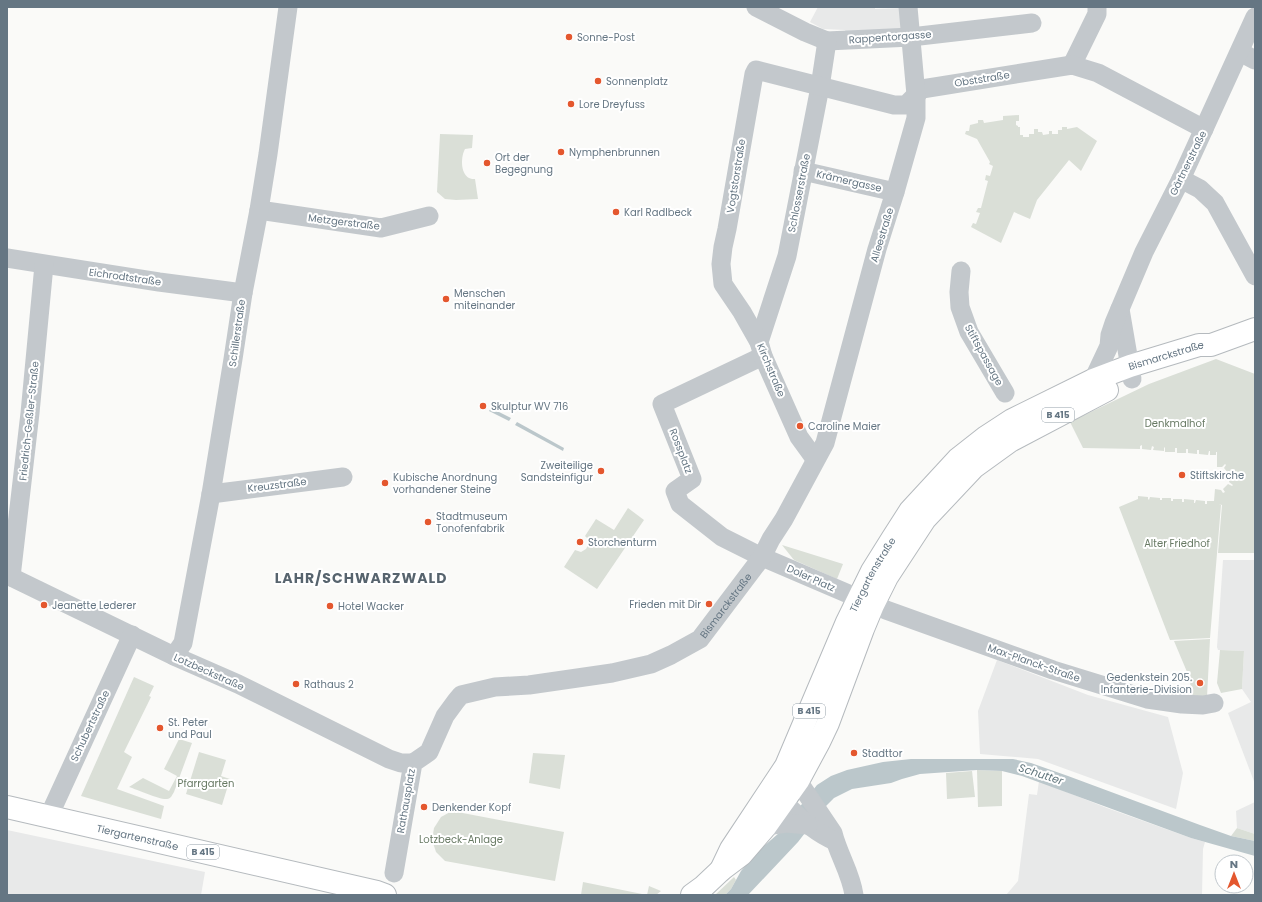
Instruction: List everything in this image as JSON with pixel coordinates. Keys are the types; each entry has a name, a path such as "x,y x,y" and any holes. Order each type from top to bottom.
{"main road":[{"name":"Bismarckstraße","path":"1128,371 1199,345 1211,345 1255,329"},
{"name":"Tiergartenstraße","path":"722,870 731,850 779,792 798,781 819,742 828,723 860,636 866,602 876,564 910,511 958,459 986,437 1012,420 1093,380 1128,371"},
{"name":"Tiergartenstraße","path":"692,895 741,855 766,826 779,792 786,766 847,622 887,577 925,519 974,467 1021,434 1106,390 1128,371"},
{"name":"Tiergartenstraße","path":"7,807 385,895"}],"street":[{"name":"Schillerstraße","path":"174,656 183,642 211,494 243,293 268,154 288,7"},
{"name":"Rappentorgasse","path":"756,7 827,42 910,37 1032,23"},
{"name":"Alleestraße","path":"815,459 825,443 877,249 916,118 916,95 908,7"},
{"path":"1072,65 1097,14 1096,7"},
{"name":"Gärtnerstraße","path":"1093,380 1109,346 1110,335 1114,323 1144,252 1204,129 1247,56 1255,17"},
{"name":"Schlosserstraße","path":"761,349 787,256 820,87 827,42"},
{"name":"Obststraße","path":"756,70 894,105 906,105 922,89 1072,65 1098,73 1204,129"},
{"name":"Vogtstorstraße","path":"723,284 723,246 754,74 756,70"},
{"name":"Krämergasse","path":"803,171 895,192"},
{"path":"1180,179 1200,188 1215,203 1255,276"},
{"name":"Metzgerstraße","path":"259,210 381,228 429,216"},
{"name":"Eichrodtstraße","path":"7,258 44,265 243,293"},
{"name":"Friedrich-Geßler-Straße","path":"9,576 30,413 44,265"},
{"name":"Stiftspassage","path":"961,271 959,292 960,307 969,332 1005,393"},
{"name":"Kirchstraße","path":"723,284 742,312 761,349 799,436 815,459"},
{"name":"Gärtnerstraße","path":"1120,309 1128,371"},
{"path":"1109,346 1112,356 1128,371"},
{"name":"Rossplatz","path":"761,349 662,404 692,479 675,491 680,504 722,537 762,557"},
{"name":"Bismarckstraße","path":"529,685 612,673 651,664 700,640 762,557 771,539 784,519 815,459"},
{"name":"Kreuzstraße","path":"211,494 343,477"},
{"name":"Doler Platz","path":"762,557 866,602"},
{"name":"Lotzbeckstraße","path":"9,576 174,656 238,684 389,759 401,764 412,763"},
{"name":"Max-Planck-Straße","path":"866,602 928,626 1053,670 1147,699 1182,704 1214,703"},
{"name":"Schubertstraße","path":"49,816 132,635"},
{"name":"Rathausplatz","path":"394,873 412,763 428,752 445,716 456,700 461,695 495,687 529,685"},
{"path":"798,781 833,833 853,886 854,895"},
{"path":"779,792 808,824 823,836 835,841"},
{"path":"766,826 786,823 808,824"}],"shaded area":[{"path":"818,7 875,7 875,9 903,8 905,29 847,35 845,30 823,29 810,22"},
{"path":"1223,560 1255,560 1255,784 1228,713 1251,702 1242,689 1244,651 1218,650 1217,647"},
{"path":"997,660 1088,695 1168,717 1183,773 1176,809 1038,759 980,754 978,711"},
{"path":"1039,781 1107,808 1205,842 1203,849 1202,895 1006,895 1018,881 1029,794 1037,795"},
{"path":"1255,802 1255,834 1237,828 1236,811"},
{"path":"7,830 205,872 201,895 7,895"}],"green space":[{"path":"1019,115 1019,121 1016,121 1016,125 1020,127 1020,135 1023,135 1023,137 1029,137 1029,134 1034,134 1034,129 1038,129 1038,132 1042,132 1043,135 1049,134 1049,131 1052,131 1052,134 1058,134 1058,130 1062,130 1062,127 1067,127 1067,129 1077,127 1097,141 1081,171 1069,160 1037,200 1030,219 1014,212 1001,243 971,227 973,223 976,224 980,213 976,212 978,208 981,208 988,181 985,180 986,175 990,176 993,166 989,164 990,162 977,139 965,134 966,131 969,131 970,125 978,123 978,120 983,120 984,123 1003,120 1003,116"},
{"path":"440,134 473,135 472,148 465,149 462,164 466,176 475,179 478,199 445,199 437,192"},
{"path":"1216,359 1255,374 1255,553 1218,553 1222,505 1219,504 1221,505 1210,638 1170,640 1119,507 1138,499 1138,496 1148,497 1149,500 1150,497 1160,498 1160,500 1162,500 1162,498 1171,498 1171,501 1173,501 1173,499 1182,499 1182,502 1184,502 1184,499 1194,500 1194,503 1196,500 1205,501 1205,504 1207,504 1207,501 1214,501 1215,489 1221,490 1223,493 1225,492 1223,489 1228,484 1233,485 1229,482 1230,476 1233,474 1229,474 1224,468 1226,465 1225,464 1222,467 1217,467 1217,452 1216,455 1210,455 1209,451 1208,455 1199,454 1199,450 1197,450 1197,454 1188,453 1188,449 1186,449 1186,453 1177,453 1177,448 1175,448 1175,452 1165,452 1165,447 1164,451 1153,450 1154,447 1152,446 1151,450 1142,449 1142,445 1140,446 1140,449 1083,448 1070,422 1149,384"},
{"path":"628,508 644,520 597,589 564,567 575,550 581,552 586,549 589,543 585,536 596,519 614,530"},
{"path":"782,545 843,564 837,579 794,560"},
{"path":"1210,639 1207,697 1191,697 1190,679 1174,641"},
{"path":"1220,650 1244,651 1242,689 1221,693 1217,683"},
{"path":"134,677 154,686 149,696 151,697 124,752 132,757 117,789 164,806 161,819 81,796"},
{"path":"179,739 192,743 174,792 170,798 159,798 129,787 143,778 169,791 177,776 164,769"},
{"name":"Pfarrgarten","path":"199,752 226,760 221,776 230,779 222,805 186,794"},
{"path":"533,753 565,755 560,789 529,783"},
{"path":"977,770 1002,771 1002,806 978,807"},
{"path":"972,771 975,797 947,799 946,773"},
{"name":"Lotzbeck-Anlage","path":"452,811 564,832 555,881 445,861 436,852 432,840 434,828 441,817"},
{"path":"1237,828 1255,834 1255,841 1231,836"},
{"path":"734,877 736,880 731,889 725,895 715,895"},
{"path":"583,882 647,895 581,895"},
{"path":"649,886 661,891 656,895 647,895"}],"water":[{"path":"491,408 511,418 509,421 489,411"},
{"path":"517,422 564,448 563,451 515,425"},
{"name":"Schutter","path":"911,759 1013,759 1031,763 1231,836 1255,841 1255,856 1254,854 1248,854 1191,838 1022,776 1002,771 977,770 920,774 891,783 852,789 834,798 825,807 798,842 748,895 725,895 731,889 741,871 757,852 779,833 817,785 831,776 847,770 883,762"}],"place":[{"name":"Sonne-Post","path":"569,37"},
{"name":"Sonnenplatz","path":"598,81"},
{"name":"Lore Dreyfuss","path":"571,104"},
{"name":"Nymphenbrunnen","path":"561,152"},
{"name":"Ort der Begegnung","path":"487,163"},
{"name":"Karl Radlbeck","path":"616,212"},
{"name":"Menschen miteinander","path":"446,299"},
{"name":"Skulptur WV 716","path":"483,406"},
{"name":"Caroline Maier","path":"800,426"},
{"name":"Zweiteilige Sandsteinfigur","path":"601,471"},
{"name":"Stiftskirche","path":"1182,475"},
{"name":"Kubische Anordnung vorhandener Steine","path":"385,483"},
{"name":"Stadtmuseum Tonofenfabrik","path":"428,522"},
{"name":"Storchenturm","path":"580,542"},
{"name":"Frieden mit Dir","path":"709,604"},
{"name":"Jeanette Lederer","path":"44,605"},
{"name":"Hotel Wacker","path":"330,606"},
{"name":"Gedenkstein 205. Infanterie-Division","path":"1200,683"},
{"name":"Rathaus 2","path":"296,684"},
{"name":"St. Peter und Paul","path":"160,728"},
{"name":"Stadttor","path":"854,753"},
{"name":"Denkender Kopf","path":"424,807"}],"district":[{"name":"LAHR/SCHWARZWALD","path":"361,578"}],"park label":[{"name":"Denkmalhof","path":"1175,423"},
{"name":"Alter Friedhof","path":"1177,543"}]}
